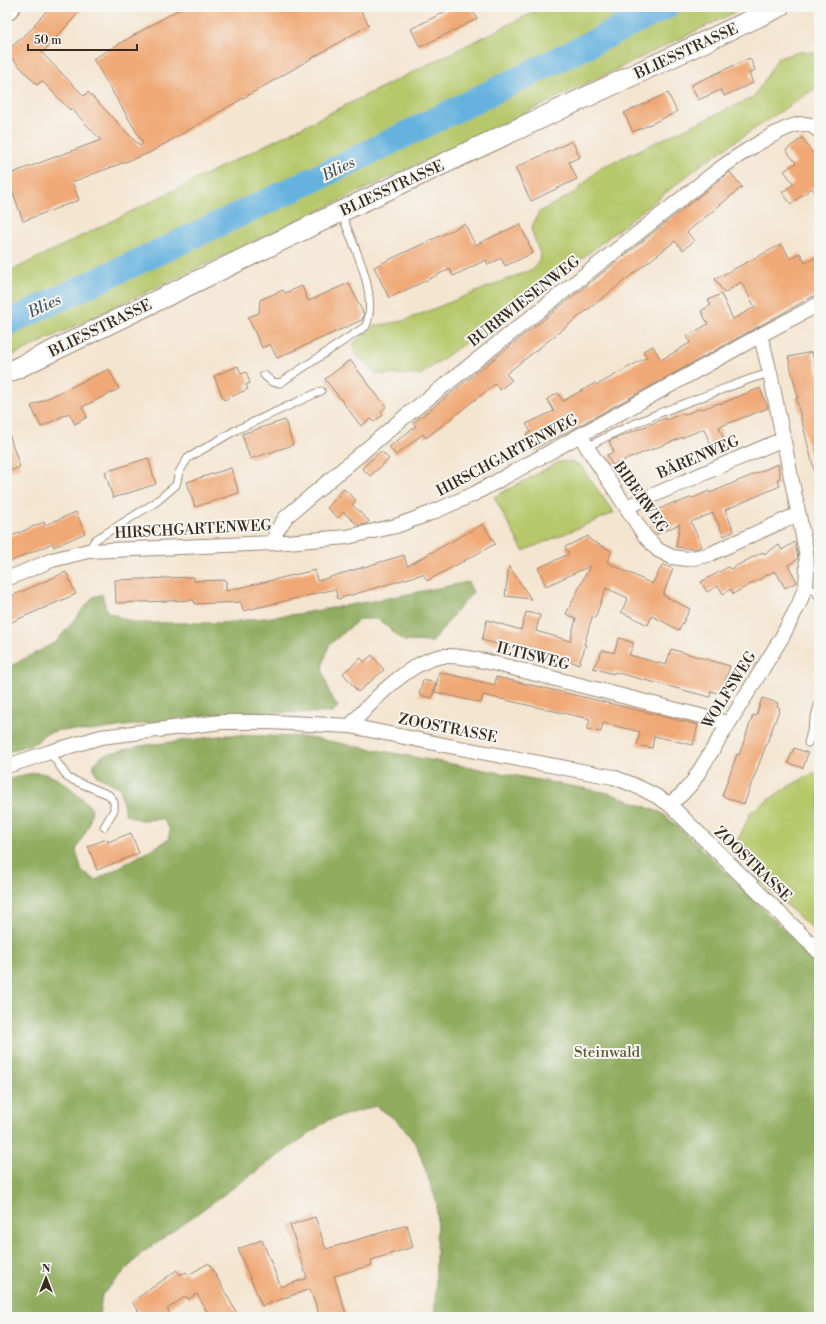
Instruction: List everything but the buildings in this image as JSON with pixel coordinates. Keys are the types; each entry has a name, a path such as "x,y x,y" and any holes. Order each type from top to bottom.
{"main road":[{"path":"7,10 10,7"},
{"name":"BLIESSTRASSE","path":"7,373 340,212 779,7"}],"street":[{"name":"BURRWIESENWEG","path":"274,543 276,532 286,517 396,424 714,173 734,158 790,126 802,123 813,126 819,131"},
{"name":"HIRSCHGARTENWEG","path":"7,579 52,560 88,551 274,543 347,537 396,526 431,513 474,494 584,441 759,336 819,304"},
{"name":"WOLFSWEG","path":"669,804 681,795 692,783 782,637 799,604 806,585 806,551 770,374 763,345 759,336"},
{"name":"BÄRENWEG","path":"626,506 783,439"},
{"name":"BIBERWEG","path":"584,441 645,536 658,550 672,557 687,559 708,555 798,514"},
{"name":"ILTISWEG","path":"350,726 363,711 405,673 425,661 445,656 465,657 485,661 728,723"},
{"name":"ZOOSTRASSE","path":"7,766 101,737 221,722 270,722 350,726 613,777 635,784 652,792 669,804 819,952"}],"lane":[{"path":"264,375 272,382 280,383 366,326 370,317 368,286 364,270 340,212"},
{"name":"HIRSCHGARTENWEG","path":"584,441 604,437 655,414 753,378 770,374"},
{"path":"88,551 95,540 156,502 176,485 179,472 188,458 236,430 321,391"},
{"path":"806,585 816,592 819,597"},
{"path":"808,743 819,702"},
{"path":"50,752 68,778 109,795 114,802 114,810 104,827"}],"green space":[{"path":"544,7 746,7 473,138 7,358 7,273"},
{"path":"799,52 819,52 819,88 814,89 706,161 563,273 420,375 376,374 355,353 354,343 374,326 403,321 533,269 541,257 531,229 539,212 574,193 600,168 754,97 778,58"},
{"path":"559,462 571,462 580,465 614,513 523,551 494,497"},
{"path":"468,582 473,592 449,620 433,642 404,641 378,619 360,619 329,645 322,668 330,694 338,707 332,713 229,712 89,731 60,730 45,734 37,742 7,752 7,668 56,642 93,597 102,594 107,612 135,623 222,623 297,614"},
{"name":"Steinwald","path":"228,735 306,737 609,793 662,813 695,842 808,953 819,967 819,1317 433,1317 435,1310 437,1203 417,1146 399,1122 376,1106 328,1120 142,1253 102,1295 100,1317 7,1317 7,780 34,773 50,775 74,791 92,809 89,825 76,850 82,872 96,880 168,840 170,830 163,819 140,820 125,814 120,788 97,776 93,765 103,755 140,746"},
{"path":"813,773 819,773 819,935 757,878 734,848 751,812 784,789"}],"waterway":[{"name":"Blies","path":"7,323 319,177 665,7"}]}
